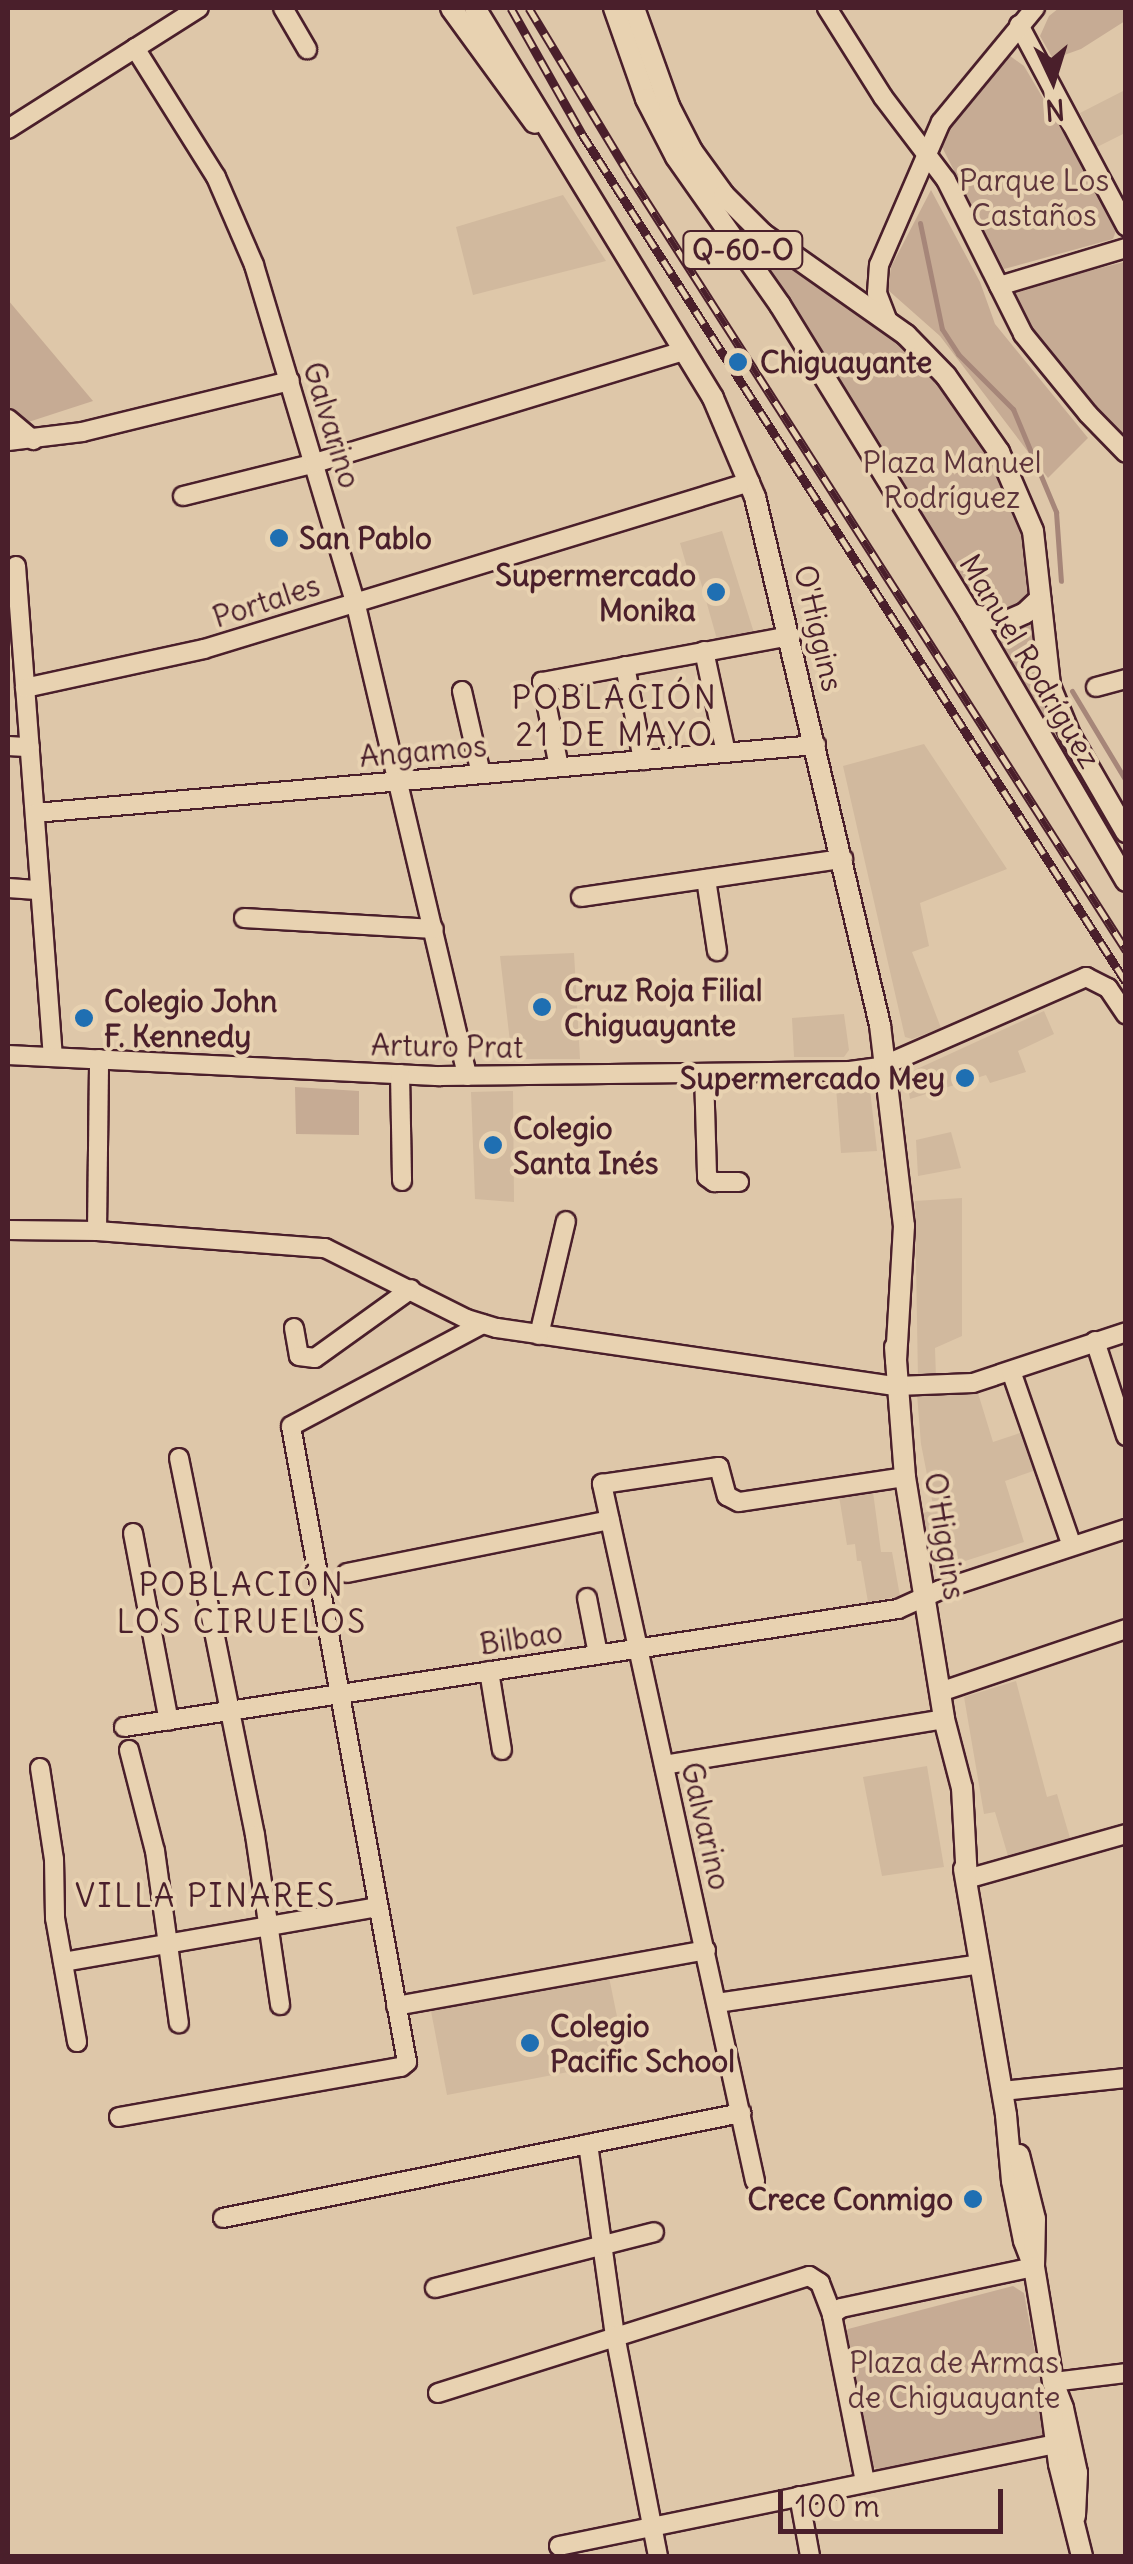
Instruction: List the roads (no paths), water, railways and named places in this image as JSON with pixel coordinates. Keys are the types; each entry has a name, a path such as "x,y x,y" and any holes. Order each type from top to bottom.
{"main road":[{"name":"O'Higgins","path":"450,8 526,113 554,144"},
{"name":"O'Higgins","path":"475,8 554,144 722,415 750,482 816,745 886,1064 904,1249 896,1360 905,1478 944,1720 943,1754 1006,2115 1033,2207 1034,2266 1082,2556"},
{"name":"Manuel Rodríguez","path":"614,8 646,98 676,156 764,280 970,614 1126,880"},
{"name":"Manuel Rodríguez","path":"634,8 668,106 712,179 763,234 887,319 946,376 1000,452 1030,519 1043,650 1056,704 1126,832"},
{"path":"970,614 1005,622 1040,599"}],"street":[{"path":"8,129 199,8"},
{"path":"283,8 307,49"},
{"path":"827,8 970,224 1030,343 1126,453"},
{"path":"887,319 877,293 879,265 927,154 948,110 1035,8"},
{"path":"1020,25 1124,219"},
{"name":"Galvarino","path":"136,48 229,202 254,264 356,601 467,1076"},
{"path":"999,286 1126,248"},
{"path":"840,288 863,280 879,265"},
{"path":"182,496 315,463 684,351"},
{"path":"8,441 34,440 290,381"},
{"path":"8,419 34,440"},
{"name":"Portales","path":"25,688 204,649 750,482"},
{"path":"16,566 14,625 25,688 53,1057"},
{"path":"559,767 542,682 790,636"},
{"path":"704,651 726,752"},
{"path":"625,666 643,760"},
{"path":"1096,687 1126,680"},
{"path":"462,691 481,774"},
{"name":"Angamos","path":"34,813 816,745"},
{"path":"8,746 30,747"},
{"path":"580,897 843,859"},
{"path":"706,879 716,951"},
{"path":"8,888 40,890"},
{"path":"244,918 434,929"},
{"name":"Arturo Prat","path":"8,1054 467,1076 850,1071 886,1064 1078,980 1094,978 1108,988 1126,1015"},
{"path":"96,1231 99,1060"},
{"path":"704,1073 707,1177 714,1182 739,1182"},
{"path":"400,1074 402,1181"},
{"path":"539,1335 566,1221"},
{"path":"8,1230 96,1231 326,1248 484,1324 897,1386 973,1383 1126,1332"},
{"path":"294,1328 299,1356 315,1358 410,1289"},
{"path":"119,2117 401,2068 408,2056 291,1426 484,1324"},
{"path":"1094,1342 1126,1436"},
{"path":"1011,1371 1072,1546"},
{"path":"179,1458 255,1835 280,2006"},
{"name":"Galvarino","path":"755,2181 602,1484 719,1467 728,1496 739,1502 905,1478"},
{"path":"347,1573 610,1520"},
{"name":"Bilbao","path":"124,1728 898,1609 1126,1528"},
{"path":"133,1533 168,1720"},
{"path":"587,1598 598,1654"},
{"path":"940,1692 1126,1629"},
{"path":"489,1671 502,1750"},
{"path":"664,1765 944,1720"},
{"path":"129,1750 155,1851 178,2023"},
{"path":"40,1768 63,1962 77,2042"},
{"path":"967,1878 1126,1834"},
{"path":"63,1962 378,1907"},
{"path":"396,2006 706,1950"},
{"path":"717,2003 981,1964"},
{"path":"1002,2091 1126,2078"},
{"path":"223,2218 741,2113"},
{"path":"588,2144 615,2335 658,2556"},
{"path":"435,2288 654,2232"},
{"path":"832,2315 841,2308 1034,2266"},
{"path":"438,2393 806,2276 818,2280 832,2315 865,2482"},
{"path":"1052,2382 1126,2373"},
{"path":"559,2546 1062,2437"},
{"path":"799,2496 810,2556"}],"waterway":[{"path":"920,223 942,329 958,354 1013,409 1056,512 1061,581"},
{"path":"1072,691 1126,781"}],"railway":[{"path":"511,8 582,134 1126,982"},
{"path":"529,8 629,174 1126,950"}],"place":[{"name":"Chiguayante","path":"738,362"},
{"name":"San Pablo","path":"279,538"},
{"name":"Supermercado Monika","path":"716,592"},
{"name":"Cruz Roja Filial Chiguayante","path":"542,1007"},
{"name":"Colegio John F. Kennedy","path":"84,1018"},
{"name":"Supermercado Mey","path":"965,1078"},
{"name":"Colegio Santa Inés","path":"493,1145"},
{"name":"Colegio Pacific School","path":"530,2043"},
{"name":"Crece Conmigo","path":"973,2199"}],"district":[{"name":"POBLACIÓN 21 DE MAYO","path":"615,718"},
{"name":"POBLACIÓN LOS CIRUELOS","path":"242,1604"},
{"name":"VILLA PINARES","path":"206,1896"}],"park label":[{"name":"Parque Los Castaños","path":"1034,197"},
{"name":"Plaza Manuel Rodríguez","path":"952,479"},
{"name":"Plaza de Armas de Chiguayante","path":"954,2379"}]}
